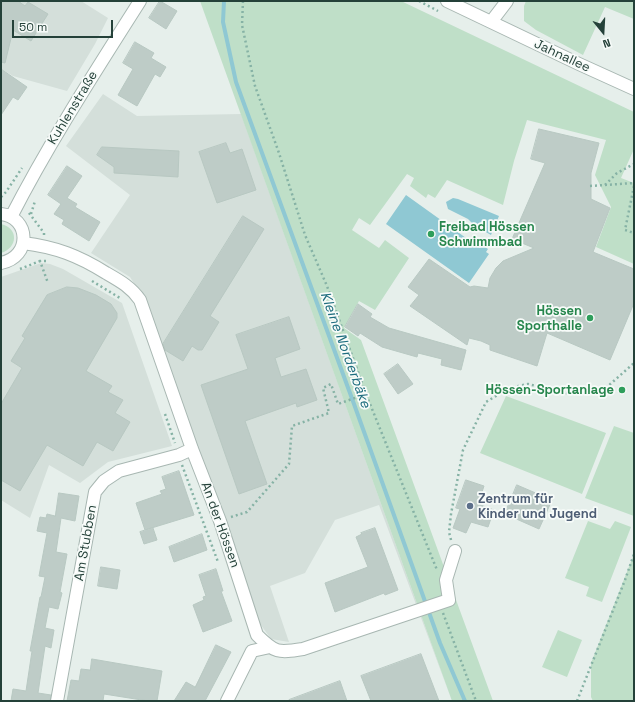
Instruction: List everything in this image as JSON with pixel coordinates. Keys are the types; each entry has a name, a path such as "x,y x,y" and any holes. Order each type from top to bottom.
{"street":[{"name":"Kuhlenstraße","path":"6,216 34,174 89,80 140,1"},
{"name":"Jahnallee","path":"447,1 634,89"},
{"path":"491,22 507,1"},
{"path":"1,263 8,262 18,254 23,243 20,226 6,216"},
{"name":"An der Hössen","path":"23,243 63,251 91,263 125,284 134,291 140,300 192,449 220,521 257,634 270,647"},
{"name":"Am Stubben","path":"57,701 95,492 104,481 119,471 179,455 192,449"},
{"path":"227,701 252,651 270,647 284,652 303,649 449,600 446,580 455,551"}],"path":[{"path":"243,1 242,25 255,86 279,154 304,235 327,286 366,394 437,570"},
{"path":"605,185 617,173 634,164"},
{"path":"590,186 634,183"},
{"path":"634,186 626,230 634,233"},
{"path":"40,261 48,283"},
{"path":"455,551 448,532 463,450 486,402 509,388 528,384 566,393 581,393 597,389 607,386 634,363"},
{"path":"220,521 247,512 289,464 292,426 329,413 323,388 331,384 338,404 366,394"},
{"path":"577,701 634,554"},
{"path":"436,605 476,701"}],"shaded area":[{"path":"1,1 81,1 108,18 95,44 67,91 13,76 1,69"},
{"path":"103,94 137,116 241,114 452,701 379,505 335,520 305,573 270,586 289,642 271,639 258,621 143,297 130,277 91,253 130,195 66,146"},
{"path":"41,263 50,264 63,269 122,303 172,446 108,462 80,483 49,465 30,518 1,500 1,277"}],"green space":[{"path":"200,1 401,1 634,112 634,149 621,178 634,183 634,264 596,247 611,207 595,175 606,140 527,120 514,161 503,205 447,180 435,198 428,194 426,198 410,186 414,178 407,174 370,225 359,218 352,230 379,248 385,240 409,258 375,310 359,301 344,328 361,340 493,701 452,701"},
{"path":"526,1 634,1 634,19 605,7 583,55 536,30 524,21 524,6"},
{"path":"1,224 7,226 11,230 14,238 11,247 1,253"},
{"path":"506,396 606,433 582,494 480,453"},
{"path":"614,426 634,433 634,516 585,498"},
{"path":"588,521 610,529 615,521 631,527 602,602 586,596 589,587 565,578"},
{"path":"634,554 634,701 593,701 591,697 591,663"},
{"path":"558,630 582,640 567,677 542,667"}],"water":[{"name":"Freibad Hössen Schwimmbad","path":"406,195 480,248 482,245 488,249 486,252 489,254 469,283 386,224"},
{"path":"453,198 499,216 491,235 475,226 468,219 448,209 446,202"}],"building":[{"path":"3,1 18,1 25,6 28,2 48,14 31,41 13,30 5,63 1,62 1,5"},
{"path":"160,1 177,11 166,29 149,18"},
{"path":"135,42 154,53 151,58 166,67 160,77 155,74 137,106 118,95 133,69 123,63"},
{"path":"1,69 27,87 18,100 13,97 1,115"},
{"path":"539,129 599,143 591,173 591,199 610,208 593,252 634,269 634,303 610,360 547,333 537,366 490,350 490,345 481,341 469,338 467,345 410,306 419,295 408,287 429,259 470,287 474,286 488,288 490,278 496,268 503,261 534,248 512,239 545,163 531,159"},
{"path":"226,143 230,153 242,149 256,190 217,203 199,152"},
{"path":"102,147 179,151 178,177 114,173 114,167 97,155"},
{"path":"67,166 82,176 67,198 77,204 75,207 100,222 89,241 62,224 64,220 54,214 61,204 48,195"},
{"path":"243,216 264,229 210,316 219,322 202,350 198,350 192,346 183,361 165,350 163,344"},
{"path":"67,287 78,288 96,295 111,304 117,313 117,318 86,371 112,386 108,392 123,400 115,413 130,422 113,451 97,442 83,466 47,445 20,491 1,480 1,404 22,368 11,361 25,338 22,336 47,295"},
{"path":"358,304 372,314 370,317 389,328 466,350 461,370 441,365 442,359 418,353 417,357 382,347 360,333 358,336 345,327"},
{"path":"289,317 300,349 275,358 281,377 306,369 317,400 297,407 296,403 245,421 267,484 239,494 201,385 248,369 236,335"},
{"path":"398,364 413,384 398,394 384,374"},
{"path":"179,471 194,515 145,530 136,503 162,494 160,491 166,489 162,477"},
{"name":"Zentrum für Kinder und Jugend","path":"466,480 484,486 478,504 494,510 488,527 471,522 466,533 453,528 460,509 456,508"},
{"path":"517,485 552,500 539,529 505,514"},
{"path":"59,493 79,496 75,521 61,518 56,552 67,554 60,592 62,593 58,609 49,607 45,628 54,630 51,648 45,646 38,693 51,695 50,701 11,701 13,689 26,691 32,651 30,651 45,577 39,576 47,533 37,531 40,517 46,518 47,514 55,516"},
{"path":"153,528 157,540 144,544 140,532"},
{"path":"375,528 398,590 385,595 384,593 335,612 325,583 368,567 356,537 362,534 361,533"},
{"path":"202,534 207,550 174,562 169,547"},
{"path":"101,567 120,570 117,589 98,586"},
{"path":"216,569 223,591 221,591 232,621 203,632 193,605 204,600 203,597 206,596 199,575"},
{"path":"216,645 231,652 205,701 174,701 186,682 195,687"},
{"path":"421,654 439,701 371,701 361,676"},
{"path":"92,659 162,671 157,701 104,694 103,701 67,701 71,680 79,681 81,669 90,670"},
{"path":"340,681 347,701 289,701 289,700"}],"waterway":[{"name":"Kleine Norderbäke","path":"224,1 223,22 236,82 440,643 465,701"}],"place":[{"name":"Freibad Hössen Schwimmbad","path":"431,234"},
{"name":"Hössen Sporthalle","path":"590,318"},
{"name":"Hössen-Sportanlage","path":"622,390"},
{"name":"Zentrum für Kinder und Jugend","path":"470,506"}]}
